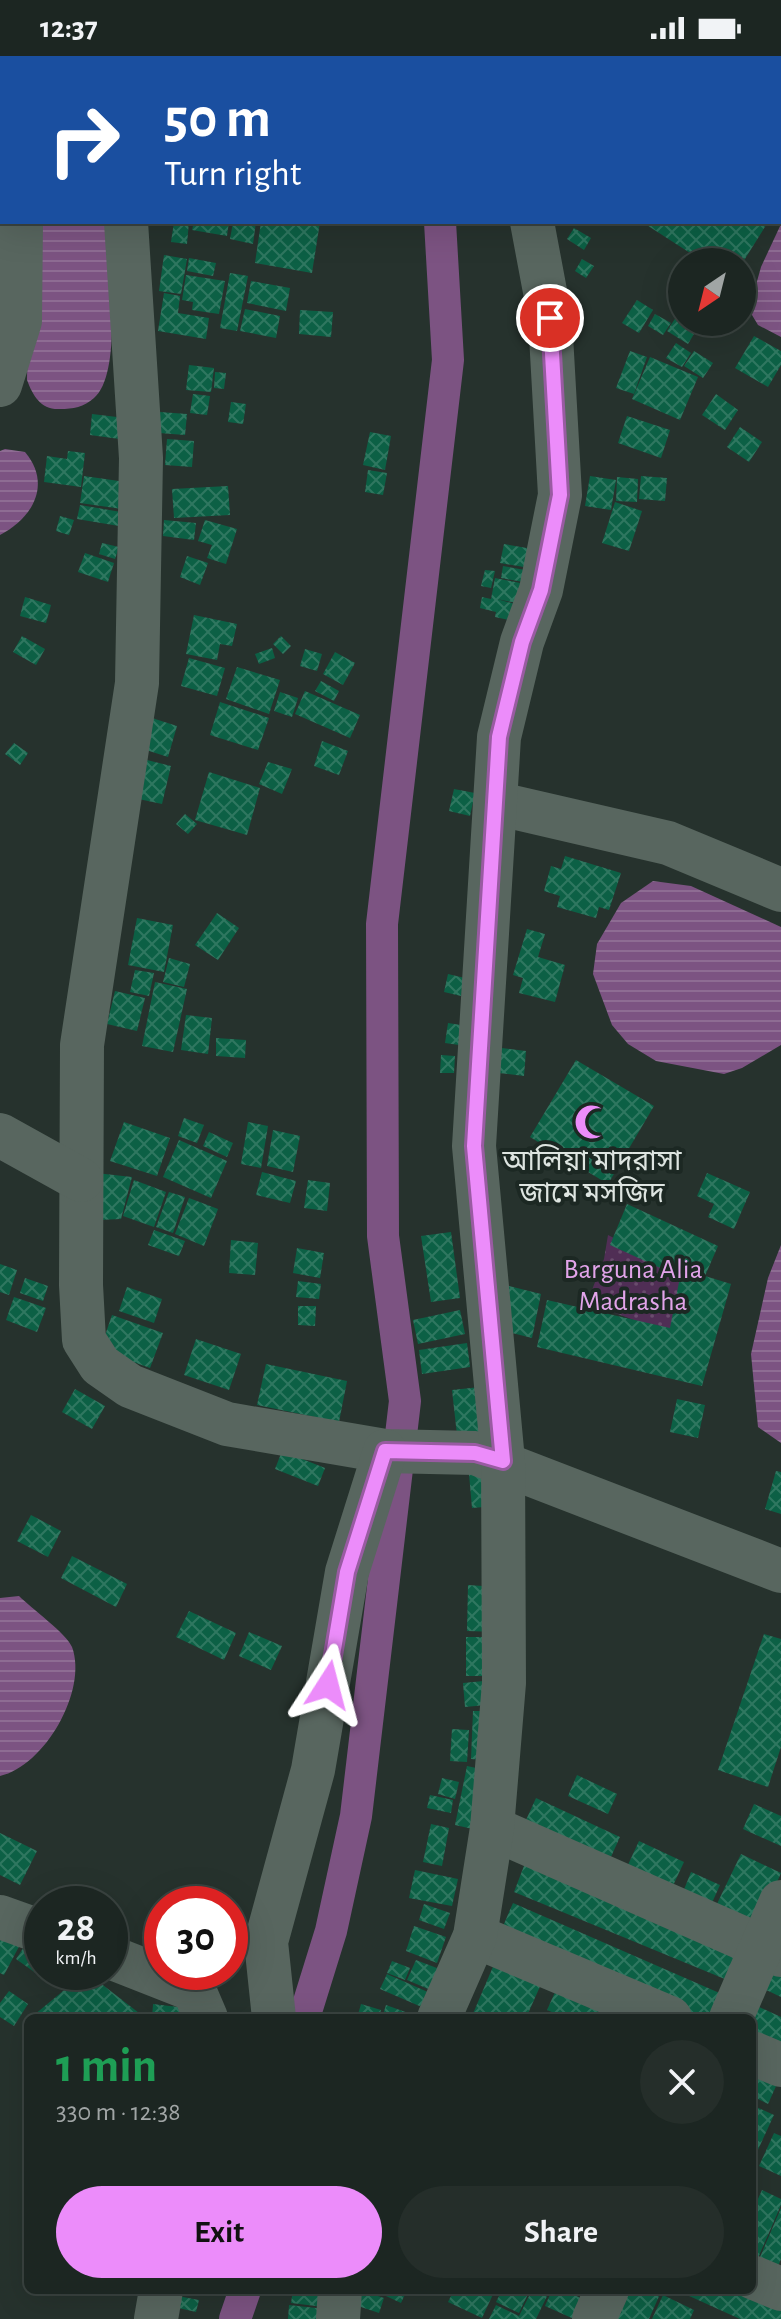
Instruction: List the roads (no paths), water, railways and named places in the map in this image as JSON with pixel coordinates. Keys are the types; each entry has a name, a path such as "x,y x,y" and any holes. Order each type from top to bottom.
{"street":[{"path":"7,340 21,224"},
{"path":"126,224 141,458 137,683 82,1045 84,1340 100,1365 130,1386 227,1424 385,1451 489,1457 781,1571"},
{"path":"441,2014 475,1936 492,1828 504,1683 474,1146 499,737 522,642 541,590 560,495 550,318 532,224"},
{"path":"495,803 668,843 781,890"},
{"path":"0,1135 81,1180"},
{"path":"274,2014 266,1942 313,1770 347,1572 385,1451"},
{"path":"492,1828 771,1951"},
{"path":"733,2014 771,1951 781,1902"},
{"path":"0,1917 24,1926"},
{"path":"475,1936 660,2014"},
{"path":"128,1964 194,1990 205,2014"},
{"path":"756,2055 781,2065"},
{"path":"756,2279 781,2289"},
{"path":"156,2319 160,2294"},
{"path":"338,2319 340,2294"},
{"path":"594,2319 605,2294"}],"waterway":[{"path":"305,2014 331,1931 356,1816 405,1401 383,1236 382,924 448,360 440,224"},
{"path":"235,2319 244,2294"}],"place":[{"name":"আলিয়া মাদরাসা জামে মসজিদ","path":"592,1122"}],"park label":[{"name":"Barguna Alia Madrasha","path":"633,1286"}]}
